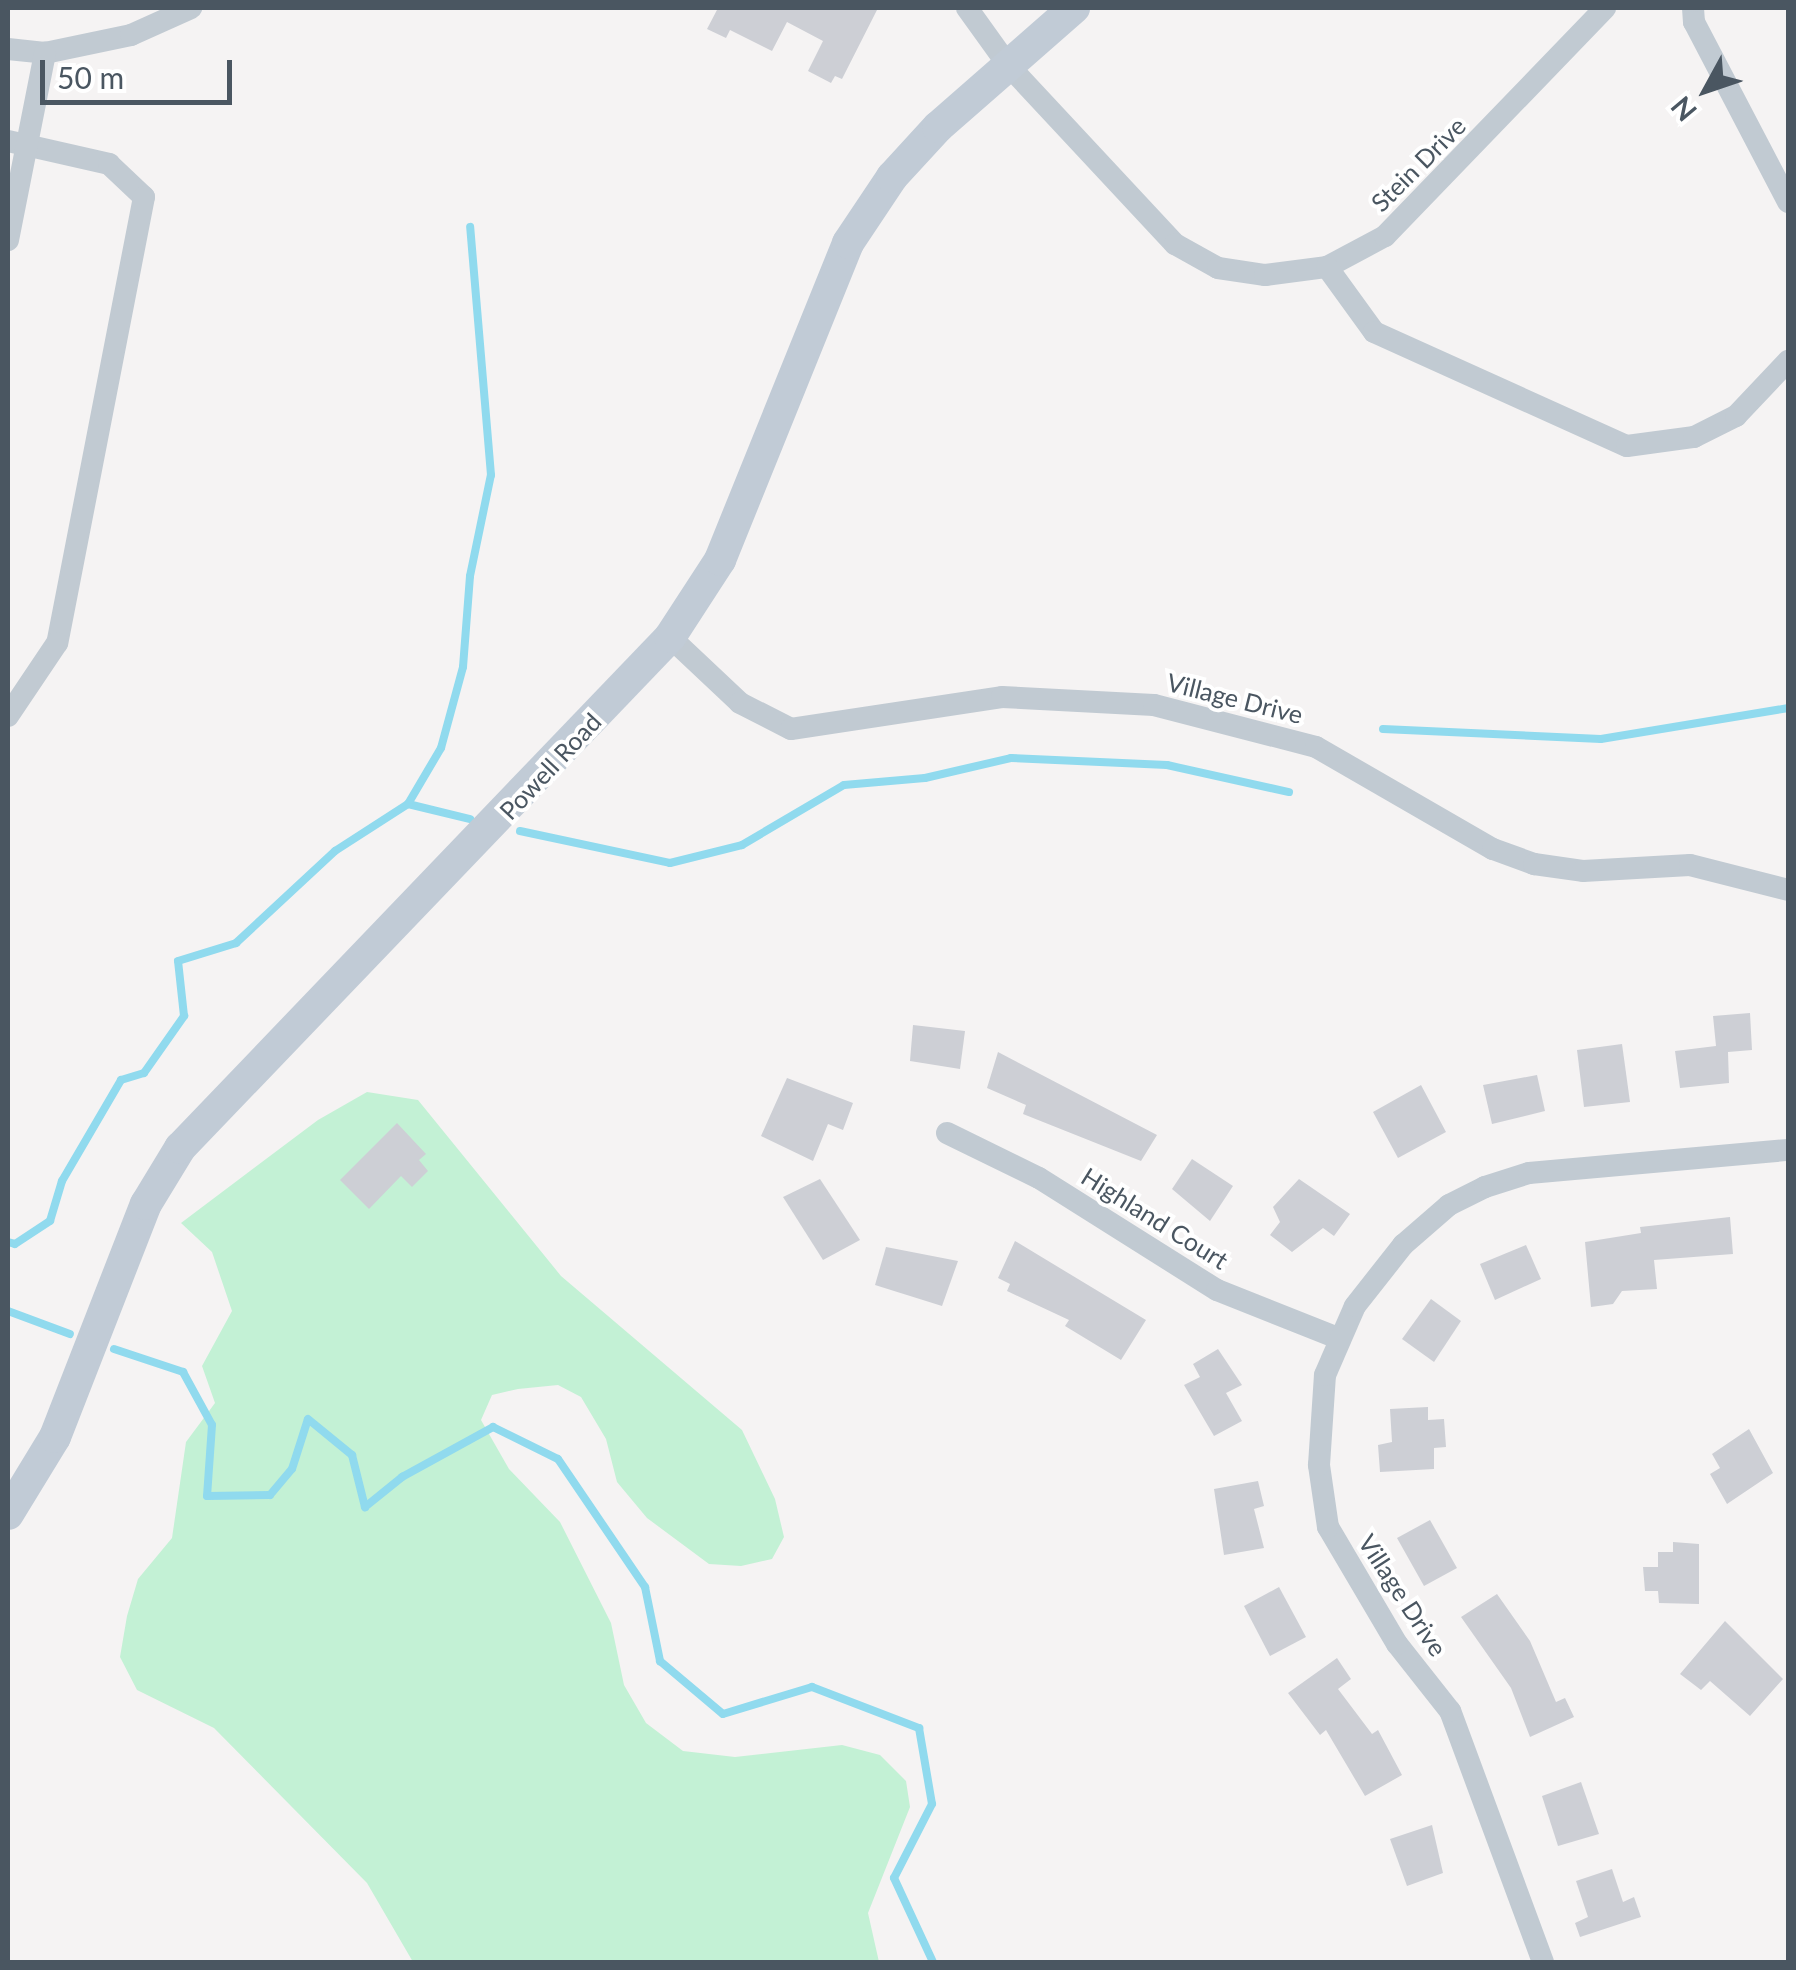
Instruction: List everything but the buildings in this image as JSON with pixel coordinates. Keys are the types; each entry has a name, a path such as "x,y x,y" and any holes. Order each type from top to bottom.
{"street":[{"path":"8,49 45,53 131,35 191,8"},
{"name":"Stein Drive","path":"967,8 1008,65 1174,244 1234,270 1266,274 1327,267 1386,236 1605,8"},
{"name":"Powell Road","path":"8,1514 55,1438 146,1204 180,1148 670,637 720,560 848,243 892,177 1008,65 1074,8"},
{"path":"1694,8 1694,22 1788,202"},
{"path":"8,240 17,144 45,53"},
{"path":"8,716 58,644 144,196 110,164 17,144"},
{"path":"1327,267 1374,332 1627,446 1694,437 1736,416 1788,361"},
{"name":"Village Drive","path":"670,637 752,712 791,729 1002,697 1154,704 1316,747 1493,849 1534,864 1583,871 1690,865 1788,890"},
{"name":"Highland Court","path":"947,1133 1038,1178 1217,1290 1340,1338"},
{"name":"Village Drive","path":"1542,1962 1450,1711 1397,1644 1328,1527 1318,1422 1340,1338 1354,1306 1403,1245 1449,1205 1485,1187 1529,1174 1788,1150"}],"green space":[{"path":"367,1092 418,1100 561,1276 742,1430 775,1499 784,1537 772,1559 741,1566 709,1564 647,1518 617,1482 606,1439 581,1397 558,1385 518,1389 492,1395 481,1420 509,1469 560,1522 611,1623 624,1685 646,1723 683,1751 735,1757 842,1745 880,1755 906,1781 910,1807 868,1913 879,1962 413,1962 367,1883 214,1728 137,1690 120,1657 127,1616 138,1579 172,1538 186,1442 215,1403 202,1366 232,1311 212,1252 181,1223 318,1120"}],"waterway":[{"path":"8,1242 15,1244 50,1221 62,1181 121,1080 144,1073 184,1016 178,961 236,943 335,851 408,804 441,748 463,667 470,576 491,475 470,227"},
{"path":"1383,729 1601,739 1788,708"},
{"path":"520,831 670,863 742,845 844,785 925,778 1011,758 1167,765 1289,792"},
{"path":"408,804 470,819"},
{"path":"8,1311 70,1334"},
{"path":"114,1349 183,1372 212,1425 207,1496 270,1495 292,1469 308,1419 352,1455 365,1507 402,1477 493,1427 558,1459 645,1587 660,1661 723,1714 812,1687 919,1728 932,1804 894,1878 933,1962"}]}
